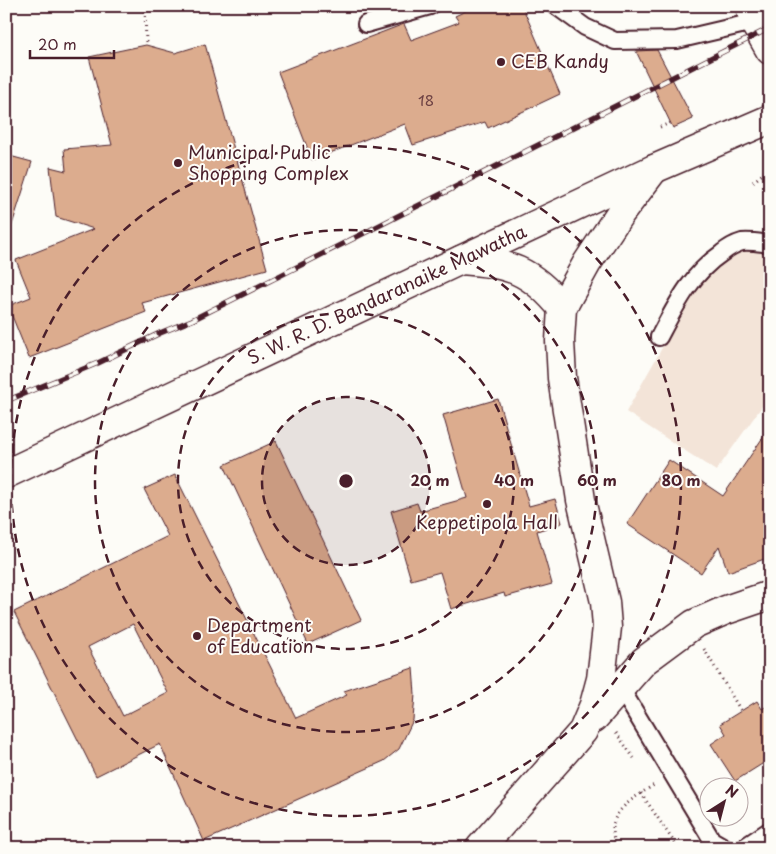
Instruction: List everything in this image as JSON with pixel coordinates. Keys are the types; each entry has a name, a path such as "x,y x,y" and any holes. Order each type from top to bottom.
{"main road":[{"path":"752,14 770,50"},
{"name":"S. W. R. D. Bandaranaike Mawatha","path":"6,474 654,169 770,119"},
{"path":"583,731 594,704 601,679 607,627 605,602 581,500 562,378 560,341 562,308 587,264 619,215 654,169"},
{"path":"461,260 490,262 512,268 533,279 548,291 562,308"},
{"path":"480,848 644,661 694,624 726,610 770,595"}],"lane":[{"path":"366,24 430,6"},
{"path":"556,6 585,26 615,41 677,40 752,14"},
{"path":"659,337 680,298 694,277 715,257 732,246 744,242 770,244"},
{"path":"620,687 712,840 726,848"},
{"path":"742,848 770,830"}],"path":[{"path":"146,6 146,45"},
{"path":"660,127 670,123"},
{"path":"753,182 770,168"},
{"path":"694,624 702,646 741,711"},
{"path":"615,848 613,826 619,812 641,793 678,848"}],"shaded area":[{"path":"744,242 770,244 770,395 716,471 626,412 694,291"}],"building":[{"path":"476,6 522,6 560,94 488,128 485,122 413,145 405,124 312,160 278,72 404,24 411,40 459,22 455,16"},
{"name":"Municipal Public Shopping Complex","path":"205,44 267,269 142,303 146,312 29,358 8,306 31,297 16,260 94,229 56,217 50,167 66,171 64,149 112,145 89,57 146,45 175,53"},
{"path":"657,50 693,119 673,128 636,51"},
{"path":"6,155 32,162 11,228 6,227"},
{"name":"Keppetipola Hall","path":"498,399 529,506 555,499 562,523 537,531 552,584 505,597 504,593 451,609 440,572 411,580 391,511 417,503 420,511 467,498 443,415"},
{"path":"770,427 770,557 728,572 719,546 701,573 627,524 669,460 723,496"},
{"path":"276,441 361,620 308,644 224,465"},
{"name":"Department of Education","path":"175,475 296,718 347,695 344,691 413,668 415,694 413,720 399,749 384,761 204,841 160,744 96,776 14,612 168,536 144,489","holes":["133,624 168,693 123,716 88,647"]},
{"path":"757,701 762,709 770,704 770,759 743,776 732,776 711,744 726,734 720,724"}],"railway":[{"path":"6,401 98,363 192,320 770,28"}],"place":[{"name":"CEB Kandy","path":"501,62"},
{"name":"Municipal Public Shopping Complex","path":"178,163"},
{"name":"Keppetipola Hall","path":"487,504"},
{"name":"Department of Education","path":"197,636"}]}
